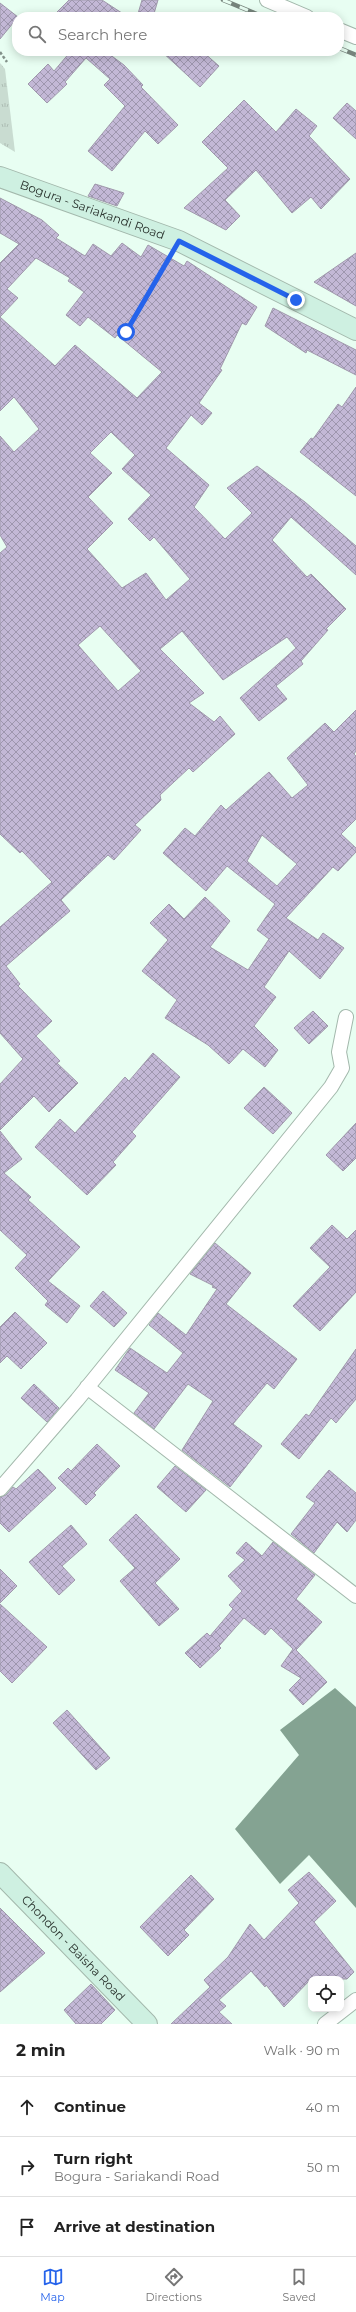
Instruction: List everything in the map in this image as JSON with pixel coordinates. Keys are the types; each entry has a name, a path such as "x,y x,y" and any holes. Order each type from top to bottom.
{"main road":[{"name":"Bogura - Sariakandi Road","path":"0,177 179,241 356,330"},
{"name":"Chondon - Baisha Road","path":"0,1873 147,2024"}],"street":[{"path":"267,0 295,12"},
{"path":"344,32 356,37"},
{"path":"0,1489 87,1387 331,1086 342,1068 338,1052 346,1016"},
{"path":"87,1387 356,1596"},
{"path":"326,2024 356,2000"}],"path":[{"path":"223,0 252,12"},
{"path":"0,52 7,62"},
{"path":"126,332 179,241"}],"green space":[{"path":"0,63 5,69 15,152 0,143"}],"shaded area":[{"path":"335,1688 356,1707 356,1908 309,1855 280,1884 235,1829 299,1755 280,1730"}],"building":[{"path":"69,0 102,0 120,12 57,12"},
{"path":"142,0 158,0 154,12 138,12"},
{"path":"0,3 12,12 12,24 0,39"},
{"path":"67,56 112,56 124,65 143,85 141,87 178,125 158,144 145,131 112,171 88,151 125,106 104,85 110,79 86,58 65,82 67,84 47,103 28,84 48,64 54,71"},
{"path":"166,56 208,56 219,66 200,87"},
{"path":"244,100 276,132 296,109 317,126 309,136 350,179 321,209 311,197 292,213 256,170 225,200 240,216 226,230 184,208 228,168 202,142"},
{"path":"347,103 356,111 356,139 333,118"},
{"path":"95,184 124,193 117,206 88,196"},
{"path":"0,198 42,220 59,235 56,238 85,256 93,244 111,256 122,243 141,257 148,245 184,266 187,261 257,307 246,325 242,323 220,369 222,370 199,403 212,413 202,425 191,415 166,448 209,485 194,507 225,539 252,513 227,488 257,466 305,502 356,546 356,575 291,517 272,540 307,577 311,574 346,609 326,629 328,630 301,661 303,664 276,686 287,699 259,721 240,698 296,648 287,637 223,680 182,631 160,649 204,693 189,703 214,722 220,716 235,734 193,772 189,768 160,795 161,800 135,825 141,830 114,860 108,855 61,900 70,911 6,966 20,984 18,986 52,1021 36,1036 60,1061 57,1063 78,1083 49,1112 34,1096 0,1130 0,1084 23,1059 0,1033 0,927 52,882 22,851 20,853 0,834 0,553 7,547 0,535 0,436 14,452 39,429 14,397 0,411 0,317 0,263 19,244 0,233","holes":["36,258 70,278 68,281 84,292 66,315 80,326 88,317 115,338 117,335 162,372 137,398 75,345 55,366 0,317 18,298 7,289","111,432 135,455 122,469 151,495 128,519 150,541 154,537 190,579 166,600 146,573 122,588 87,549 113,523 88,497 112,473 90,453","100,626 141,671 118,691 78,645"]},
{"path":"356,253 356,306 314,282"},
{"path":"273,308 356,350 356,375 307,350 306,353 265,326"},
{"path":"356,387 356,496 300,452 311,438 313,439 338,404 342,407"},
{"path":"356,710 356,751 354,754 356,756 356,819 341,834 356,848 356,852 338,871 333,867 286,918 318,940 323,933 344,948 320,979 289,951 264,987 276,997 254,1026 278,1050 265,1067 243,1049 229,1064 208,1045 165,1018 177,1000 142,971 168,940 150,923 169,904 184,919 205,897 230,921 210,947 248,970 269,939 257,930 275,904 227,866 206,891 163,853 185,828 195,836 221,805 226,810 269,772 292,798 308,785 287,758 325,723 334,732","holes":["262,835 297,864 277,886 247,861"]},
{"path":"313,1011 328,1026 309,1044 294,1028"},
{"path":"153,1053 180,1077 132,1132 136,1136 113,1162 116,1165 87,1195 35,1147 60,1119 75,1133 125,1077 129,1081"},
{"path":"264,1087 292,1113 273,1134 244,1108"},
{"path":"356,1123 356,1158 343,1171 326,1155"},
{"path":"0,1131 22,1159 4,1173 31,1197 28,1200 80,1247 48,1281 80,1306 67,1323 45,1305 48,1301 15,1268 27,1255 0,1230"},
{"path":"332,1225 347,1239 356,1230 356,1292 320,1331 293,1306 330,1267 310,1248"},
{"path":"215,1243 251,1273 226,1304 297,1359 274,1389 267,1383 233,1424 262,1446 230,1487 182,1450 213,1401 188,1384 154,1429 134,1413 149,1393 115,1370 130,1348 167,1373 183,1353 149,1325 158,1313 186,1335 217,1289 190,1274"},
{"path":"103,1291 127,1313 114,1327 90,1306"},
{"path":"15,1312 47,1343 21,1369 7,1356 0,1363 0,1327"},
{"path":"356,1349 356,1399 336,1423 331,1418 299,1459 281,1444 306,1414 309,1416"},
{"path":"34,1384 59,1408 47,1422 21,1398"},
{"path":"97,1444 120,1466 94,1493 96,1495 86,1505 58,1478 68,1468 71,1471"},
{"path":"175,1466 206,1490 186,1512 157,1487"},
{"path":"38,1469 56,1488 9,1532 0,1523 0,1497 6,1495 13,1487 16,1489"},
{"path":"329,1470 356,1493 356,1520 347,1532 337,1522 314,1553 291,1534 315,1503 306,1497"},
{"path":"136,1514 180,1559 155,1583 179,1609 159,1626 120,1581 135,1568 109,1540"},
{"path":"71,1525 87,1544 62,1566 75,1580 59,1595 29,1562"},
{"path":"246,1542 262,1556 273,1542 315,1575 296,1599 322,1622 296,1650 327,1682 303,1705 289,1690 301,1678 281,1666 293,1649 271,1628 265,1635 244,1618 219,1646 221,1648 200,1668 185,1653 207,1633 210,1636 233,1609 229,1605 242,1591 228,1576 245,1560 236,1553"},
{"path":"0,1569 17,1586 0,1603"},
{"path":"0,1604 47,1647 12,1683 0,1671"},
{"path":"67,1710 110,1758 96,1770 53,1723"},
{"path":"309,1872 336,1901 314,1922 354,1972 347,1979 344,1979 344,1976 308,1976 308,1982 284,2007 266,1985 265,1987 251,1971 219,2000 226,2006 219,2012 232,2024 171,2024 210,1987 204,1980 228,1957 250,1924 264,1940 299,1903 288,1890"},
{"path":"191,1875 214,1899 184,1930 189,1935 168,1956 140,1927"},
{"path":"0,1908 45,1953 0,1992"},
{"path":"91,1984 115,2010 101,2024 76,2024 64,2010"}],"railway":[{"path":"223,0 252,12"},
{"path":"344,50 356,55"}],"route":[{"path":"126,332 179,241 296,300"}]}
